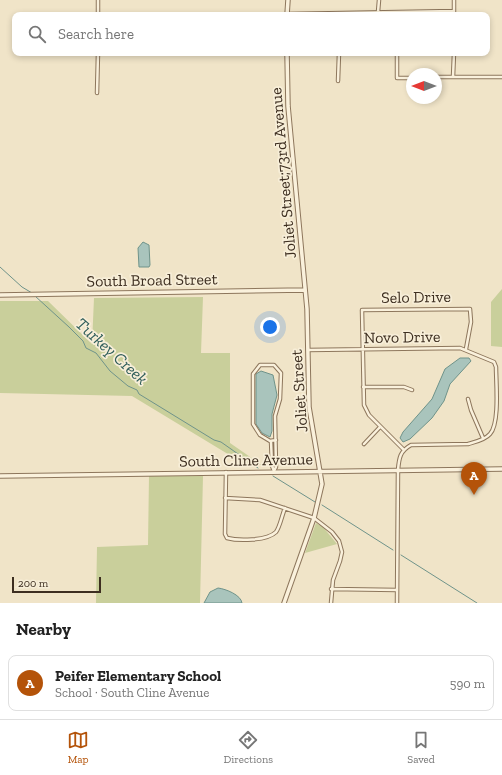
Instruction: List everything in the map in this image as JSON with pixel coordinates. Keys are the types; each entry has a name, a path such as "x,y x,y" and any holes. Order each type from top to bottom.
{"street":[{"path":"98,0 98,12"},
{"path":"287,12 288,0"},
{"path":"378,12 379,0"},
{"path":"435,12 454,11 454,0"},
{"path":"98,56 98,93"},
{"name":"Joliet Street;73rd Avenue","path":"287,56 288,106 305,290"},
{"path":"338,81 339,56"},
{"path":"397,56 397,78 406,78"},
{"path":"453,77 454,56"},
{"path":"442,78 502,77"},
{"name":"South Broad Street","path":"0,295 305,290"},
{"name":"Joliet Street","path":"284,603 322,492 321,471 309,407 305,290"},
{"name":"Selo Drive","path":"362,349 362,310 470,309 471,322 466,349"},
{"path":"362,349 364,405 369,415 403,449"},
{"path":"396,603 398,470 400,454 403,449 411,445 468,444 490,434 495,422 496,367 494,362 485,360 466,349"},
{"name":"Novo Drive","path":"308,350 466,349"},
{"path":"274,471 276,467 276,440 275,416 280,398 281,373 274,365 260,365 253,374 253,424 260,435 271,440 276,440"},
{"path":"363,387 404,387 412,390"},
{"path":"468,399 483,438"},
{"path":"364,444 380,427"},
{"path":"271,440 272,466 274,471"},
{"name":"South Cline Avenue","path":"0,476 502,469"},
{"path":"226,472 225,498 227,538 265,539 271,536 277,531 285,508"},
{"path":"225,498 252,498 314,518 326,525 339,541 342,552 332,589 331,603"},
{"path":"332,589 397,590"}],"green space":[{"path":"502,289 502,347 491,346 491,302"},
{"path":"203,297 201,353 230,353 230,443 262,465 246,465 132,396 0,393 0,301 48,301 92,344 94,298"},
{"path":"149,476 203,476 200,603 96,603 97,547 148,545"},
{"path":"316,523 323,527 337,544 305,553"}],"water":[{"path":"143,242 149,245 149,267 139,267 138,248"},
{"path":"460,358 469,358 471,361 450,384 444,401 432,418 410,439 403,442 400,438 403,432 432,399 445,369"},
{"path":"261,371 273,375 277,395 272,414 272,431 270,437 262,433 256,424 256,374"},
{"path":"218,588 236,595 242,603 204,603 210,592"}],"waterway":[{"name":"Turkey Creek","path":"0,267 22,287 32,293"},
{"name":"Turkey Creek","path":"35,296 83,341 86,348 96,353 110,371 128,386 137,390 139,394 214,440 221,442 258,468"},
{"name":"Turkey Creek","path":"273,476 315,502"},
{"name":"Turkey Creek","path":"322,505 393,550"},
{"name":"Turkey Creek","path":"401,555 477,603"}],"place":[{"name":"Peifer Elementary School","path":"474,495"}]}
